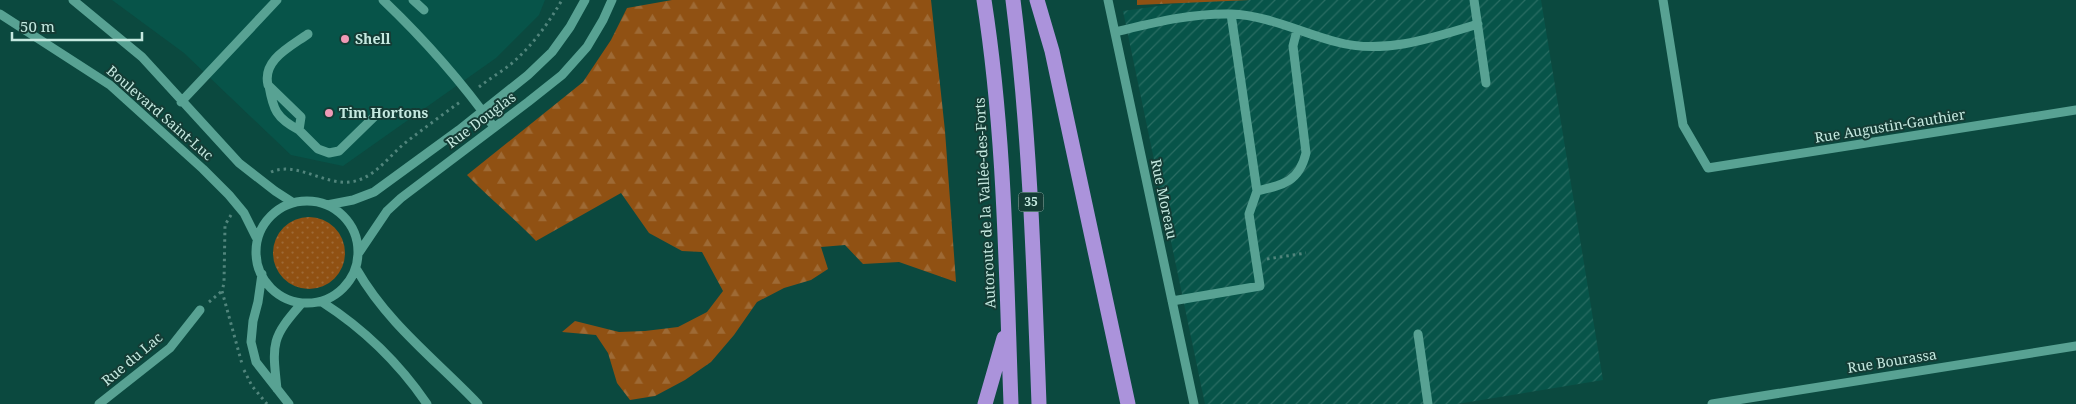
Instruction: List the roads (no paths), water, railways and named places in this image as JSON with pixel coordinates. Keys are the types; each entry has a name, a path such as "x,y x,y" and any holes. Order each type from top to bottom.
{"highway":[{"name":"Autoroute de la Vallée-des-Forts","path":"984,0 1002,162 1011,404"},
{"name":"35","path":"1013,0 1022,78 1030,183 1039,404"},
{"path":"1037,0 1056,71 1128,404"},
{"path":"985,404 1008,322"}],"street":[{"name":"Boulevard Saint-Luc","path":"73,0 142,57 239,163 292,202"},
{"path":"182,102 277,0"},
{"path":"383,0 414,29 483,110 494,126"},
{"path":"413,0 424,10"},
{"name":"Rue Douglas","path":"327,205 353,200 374,192 528,75 552,52 585,0"},
{"name":"Rue Douglas","path":"358,254 387,211 401,198 550,84 574,61 596,33 612,0"},
{"name":"Rue Moreau","path":"1108,0 1194,404"},
{"path":"1474,0 1486,83"},
{"name":"Rue Augustin-Gauthier","path":"1663,0 1684,125 1708,168 2076,110"},
{"name":"Boulevard Saint-Luc","path":"0,14 110,85 229,194 244,213 256,237"},
{"path":"1172,301 1260,286 1249,214 1257,191 1232,14"},
{"path":"1115,32 1192,15 1232,14 1247,16 1338,43 1374,46 1392,45 1436,37 1478,24"},
{"path":"1257,191 1284,184 1294,176 1304,163 1306,153 1293,46 1297,30"},
{"path":"308,34 274,59 268,67 266,78 272,108 290,125 299,130 318,149 330,153 339,151 376,115"},
{"path":"268,85 301,117 299,130"},
{"path":"310,201 327,205 349,224 356,239 358,254 357,270 354,278 343,292 322,302 302,303 292,300 275,291 262,274 257,255 256,237 265,220 292,202 310,201"},
{"path":"357,270 372,295 392,319 478,404"},
{"path":"262,274 251,342 256,362 289,404"},
{"path":"322,302 349,320 376,344 402,370 426,404"},
{"path":"277,389 274,357 275,345 281,327 302,303"},
{"name":"Rue du Lac","path":"99,404 170,348 200,310"},
{"path":"1418,334 1428,404"},
{"name":"Rue Bourassa","path":"1712,404 2076,346"}],"place":[{"name":"Shell","path":"345,39"},
{"name":"Tim Hortons","path":"329,113"}]}
